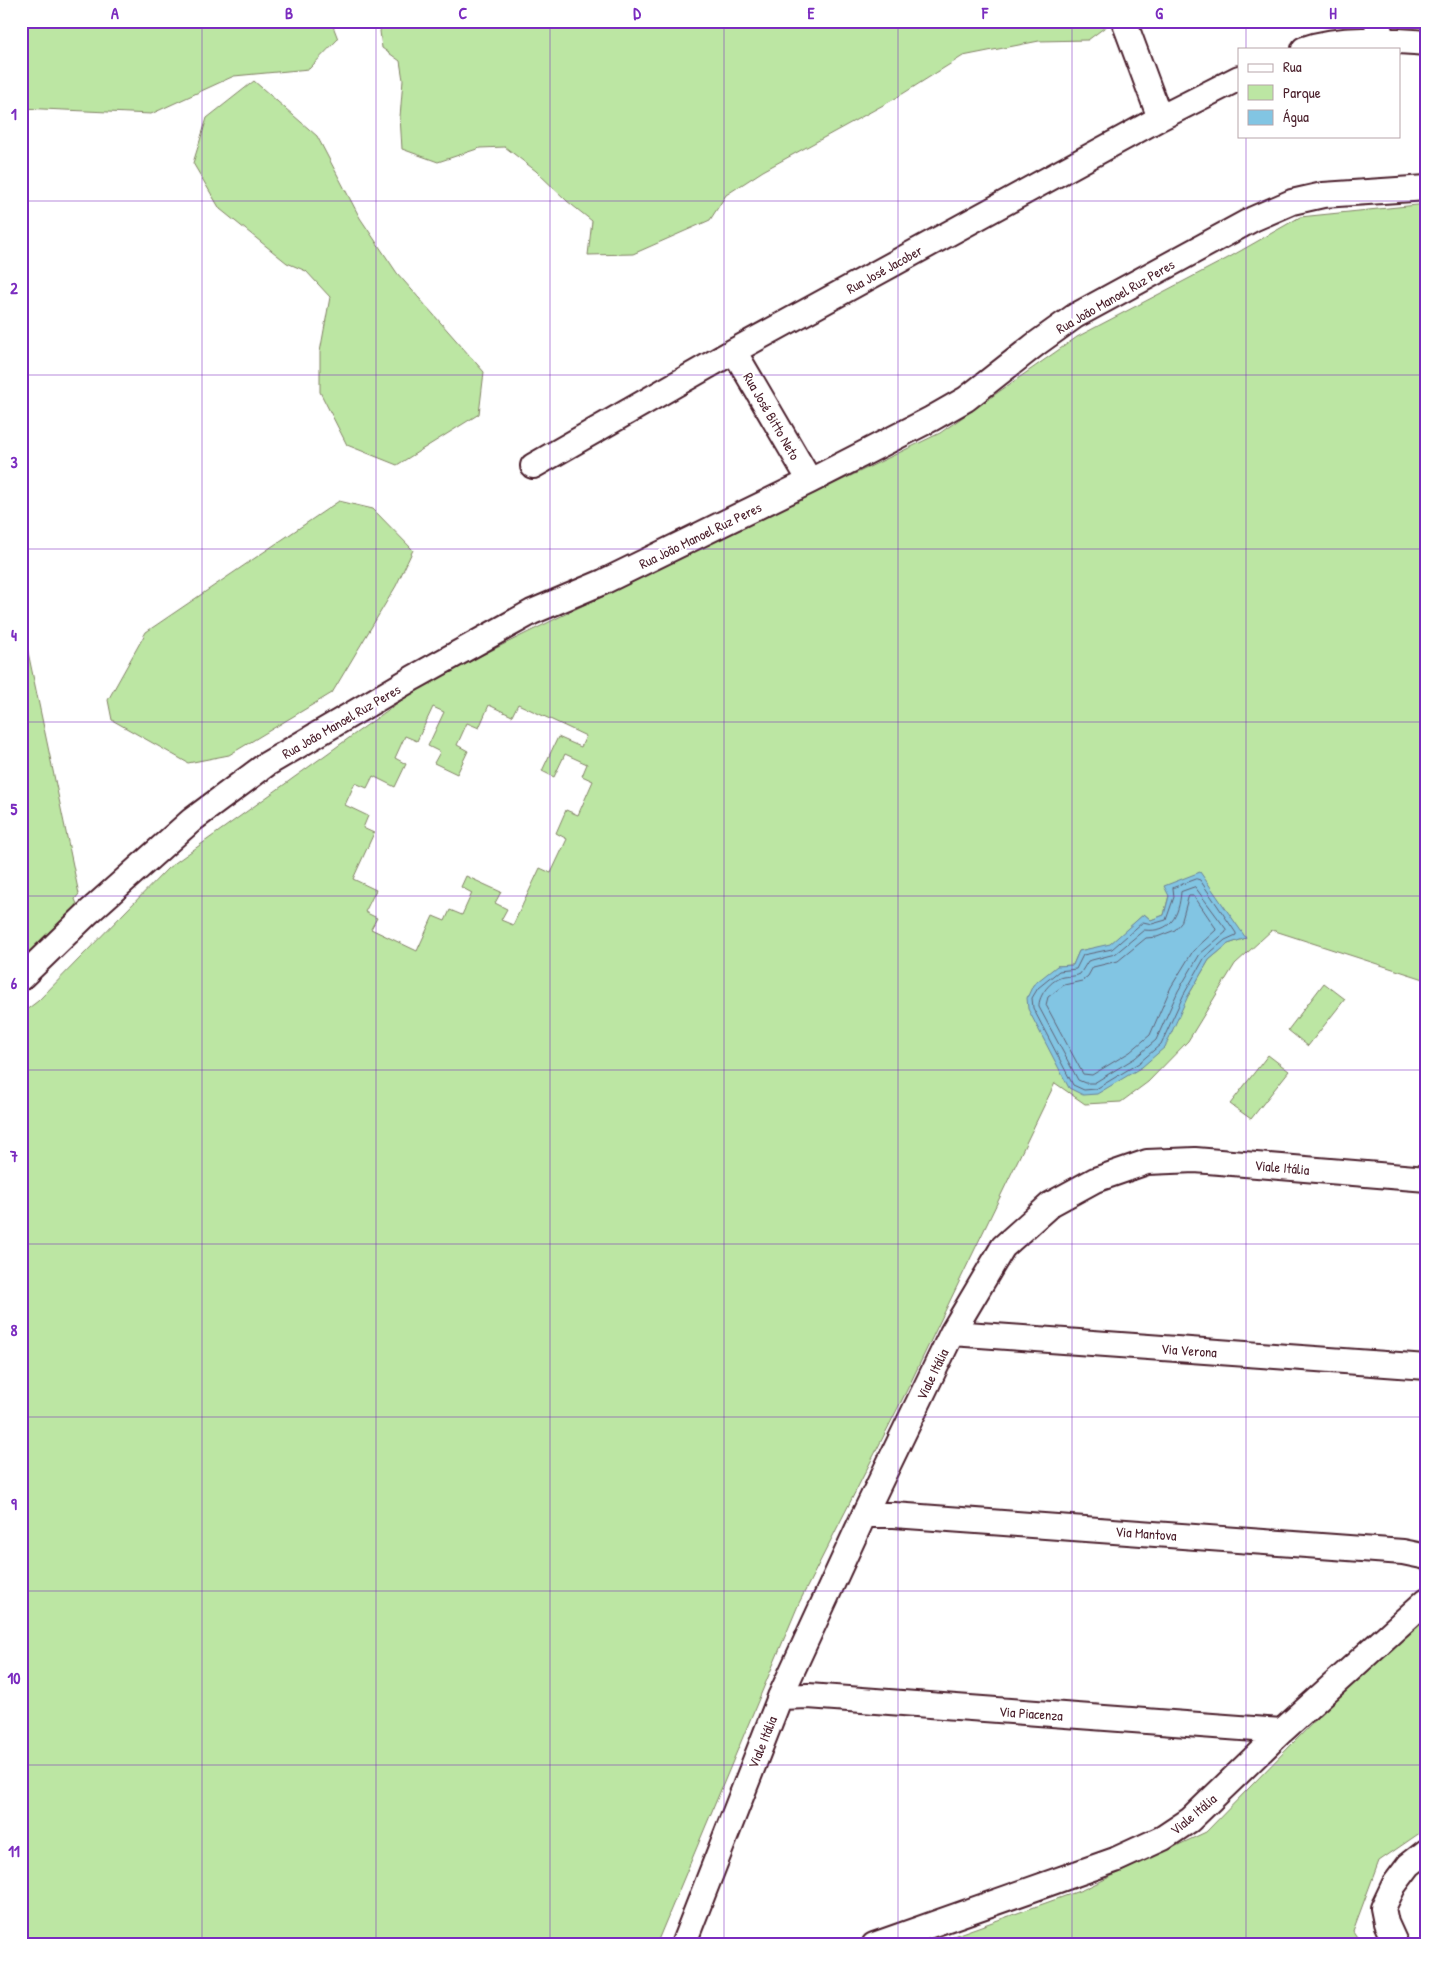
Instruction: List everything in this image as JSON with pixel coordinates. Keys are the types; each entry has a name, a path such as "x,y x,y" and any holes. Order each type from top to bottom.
{"street":[{"path":"1124,21 1160,118"},
{"path":"1309,48 1380,31 1427,42"},
{"name":"Rua José Jacober","path":"533,466 734,351 1160,118 1238,79"},
{"name":"Rua João Manoel Ruz Peres","path":"21,978 89,912 192,820 267,764 532,612 603,582 810,481 931,419 966,399 1075,316 1253,219 1292,202 1322,195 1427,188"},
{"name":"Rua José Bitto Neto","path":"734,351 810,481"},
{"name":"Viale Itália","path":"683,1945 780,1697 864,1515 952,1333 1003,1247 1051,1204 1096,1180 1147,1162 1195,1160 1427,1179"},
{"name":"Via Verona","path":"952,1333 1427,1367"},
{"name":"Via Mantova","path":"864,1515 894,1515 1384,1551 1427,1557"},
{"name":"Viale Itália","path":"874,1945 1115,1860 1163,1838 1190,1820 1282,1731 1427,1600"},
{"name":"Via Piacenza","path":"780,1697 808,1696 1282,1731"},
{"path":"1396,1945 1386,1923 1383,1908 1394,1885 1409,1865 1427,1850"},
{"path":"692,1919 698,1945"}],"green space":[{"path":"21,21 331,21 338,39 309,69 234,76 151,114 21,108"},
{"path":"384,21 1112,22 1088,40 1039,41 963,56 896,98 763,171 726,195 710,220 633,254 588,255 592,221 567,201 536,171 505,147 480,148 438,162 402,149 400,117 403,80 400,61 382,48 380,31"},
{"path":"254,81 317,136 360,218 397,273 484,372 479,414 397,465 347,445 320,392 320,352 330,297 306,271 287,263 220,209 193,163 207,118"},
{"path":"1427,204 1427,980 1272,930 1235,964 1188,1041 1148,1082 1121,1102 1085,1104 1055,1083 906,1392 799,1603 656,1945 21,1945 21,1014 38,1001 168,868 427,682 940,433 1077,337 1228,258 1300,217","holes":["518,704 586,736 581,747 558,737 542,771 554,777 565,754 587,764 582,776 593,781 578,815 566,810 556,833 567,839 551,873 540,868 513,925 501,920 507,909 495,903 501,892 466,876 461,887 472,893 462,915 450,910 445,921 433,916 417,951 371,929 377,918 365,912 376,890 353,879 374,833 363,828 368,816 345,805 355,783 367,788 373,776 395,787 406,764 395,758 405,736 417,741 433,707 444,712 428,746 440,752 434,763 457,774 468,751 457,745 467,723 479,728 489,705 512,716","1169,895 1246,938 1228,944 1209,960 1188,996 1057,966 1073,965 1079,951 1110,945 1144,914 1151,920 1164,915"]},
{"path":"339,501 373,509 413,550 396,586 332,693 229,755 188,763 112,720 108,700 146,632"},
{"path":"21,619 79,894 75,899 80,912 21,968"},
{"path":"1324,983 1345,999 1308,1046 1288,1030"},
{"path":"1268,1055 1289,1071 1251,1119 1230,1104"},
{"path":"1425,1096 1427,1096 1427,1140 1422,1140"},
{"path":"1427,1614 1427,1828 1379,1861 1353,1931 1362,1945 928,1945 1082,1890 1206,1832 1338,1697"}],"water":[{"path":"1200,872 1246,938 1228,944 1209,960 1188,996 1165,1047 1142,1067 1097,1094 1083,1095 1069,1088 1028,1009 1027,998 1033,985 1057,966 1073,965 1079,951 1110,944 1144,914 1151,920 1164,915 1169,896 1164,886"},
{"path":"1427,1661 1427,1693 1421,1683 1424,1663"}]}
